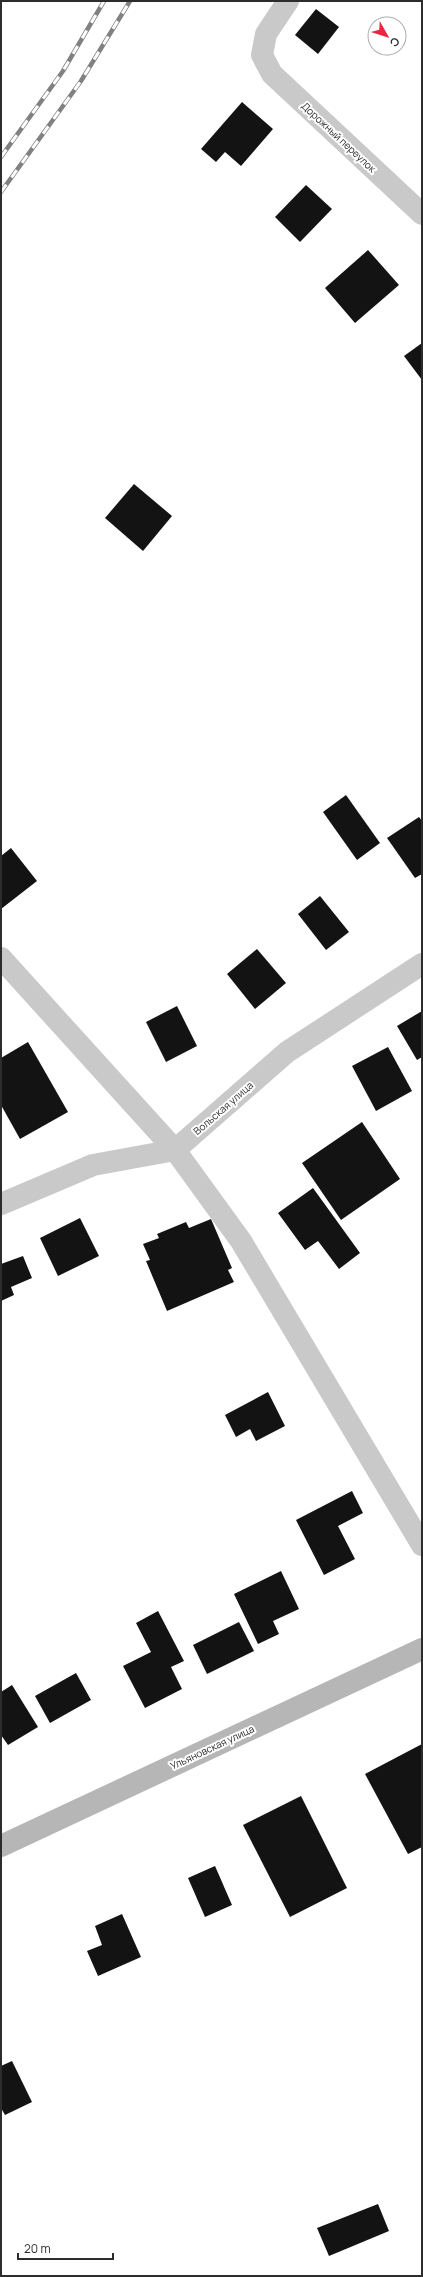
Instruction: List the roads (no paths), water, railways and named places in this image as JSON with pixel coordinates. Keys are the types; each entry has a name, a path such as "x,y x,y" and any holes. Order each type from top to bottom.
{"street":[{"name":"Дорожный переулок","path":"288,1 266,34 262,55 272,74 422,214"},
{"path":"1,958 175,1150 241,1241 422,1545"},
{"name":"Вольская улица","path":"175,1150 287,1052 422,964"},
{"path":"1,1204 93,1165 175,1150"},
{"name":"Ульяновская улица","path":"1,1846 422,1649"}],"railway":[{"path":"1,157 63,71 104,1"},
{"path":"1,192 81,81 130,1"}]}
